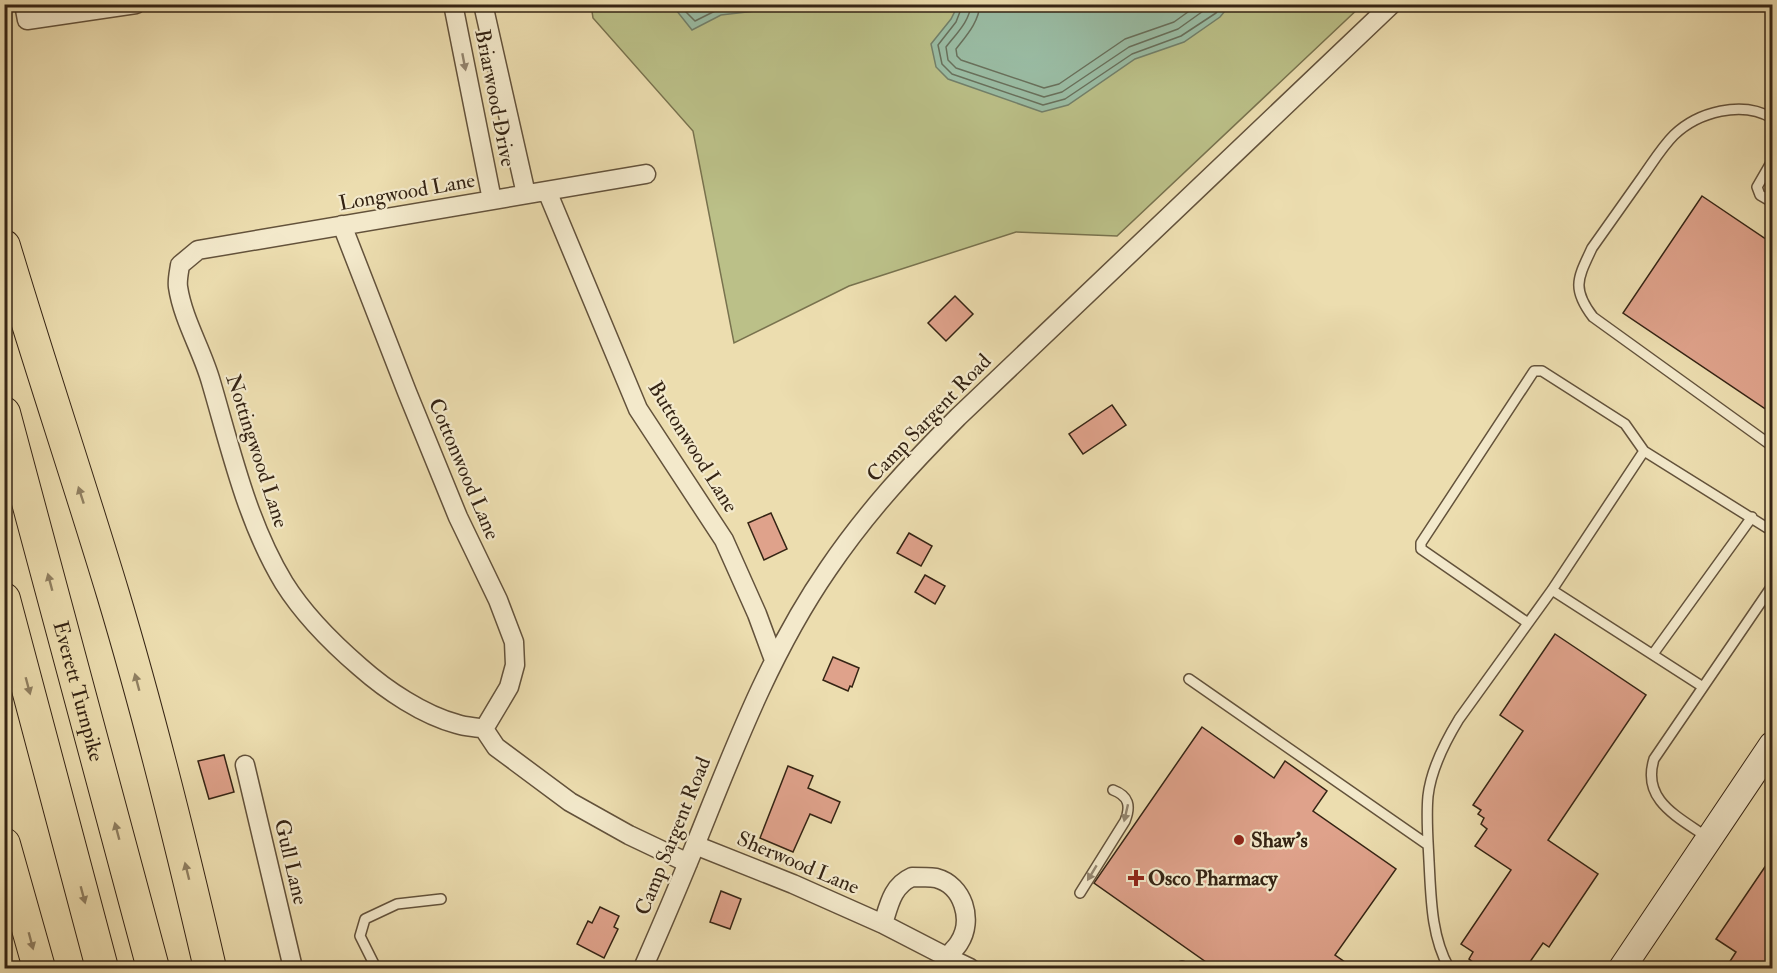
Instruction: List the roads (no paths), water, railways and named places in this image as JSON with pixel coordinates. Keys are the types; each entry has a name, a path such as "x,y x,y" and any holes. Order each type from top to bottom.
{"highway":[{"path":"4,246 113,595 210,969"},
{"name":"Everett Turnpike","path":"4,413 153,969"},
{"path":"4,599 102,969"},
{"path":"4,844 39,969"},
{"path":"197,913 224,969"}],"main road":[{"path":"1627,966 1708,838 1773,745"}],"street":[{"path":"24,4 27,20 136,4"},
{"name":"Briarwood Drive","path":"453,4 492,200"},
{"name":"Briarwood Drive","path":"483,4 526,194"},
{"name":"Camp Sargent Road","path":"643,969 729,759 774,660 827,571 880,499 910,465 1224,162 1392,4"},
{"name":"Longwood Lane","path":"180,265 198,250 646,174"},
{"name":"Buttonwood Lane","path":"547,191 638,409 724,540 757,614 774,660"},
{"name":"Cottonwood Lane","path":"342,225 458,517 498,600 514,642 515,665 510,687 484,729"},
{"name":"Nottingwood Lane","path":"180,265 178,285 183,307 207,370 247,501 263,543 284,584 327,637 378,683 437,717 484,729"},
{"path":"484,729 496,747 570,801 629,835 688,862"},
{"name":"Gull Lane","path":"245,765 293,969"},
{"name":"Sherwood Lane","path":"695,846 794,884 883,924 970,969"},
{"path":"883,924 890,898 902,882 912,877 925,877 936,878 947,883 961,899 965,909 966,925 960,942 947,957"}],"lane":[{"path":"1773,118 1751,110 1713,113 1694,121 1674,135 1592,248 1582,269 1578,285 1581,302 1593,317 1773,446"},
{"path":"1773,161 1757,187 1760,195 1773,202"},
{"path":"1528,623 1421,549 1420,543 1534,371 1542,371 1625,424 1644,451 1773,531"},
{"path":"1449,969 1441,954 1432,907 1428,845 1428,795 1436,766 1446,741 1552,590 1644,451"},
{"path":"1653,654 1752,517"},
{"path":"1708,838 1662,804 1654,794 1650,771 1654,759 1773,586"},
{"path":"1552,590 1703,687"},
{"path":"1190,679 1428,845"},
{"path":"1080,893 1129,811 1126,797 1113,790"},
{"path":"376,969 360,936 365,919 397,904 441,899"}],"water":[{"path":"675,4 768,5 764,10 721,15 692,30 676,10"},
{"path":"958,4 1230,5 1220,17 1184,42 1135,59 1068,105 1042,112 948,79 936,67 931,44 951,19"}],"place":[{"name":"Shaw's","path":"1239,840"},
{"name":"Osco Pharmacy","path":"1136,878"}]}
